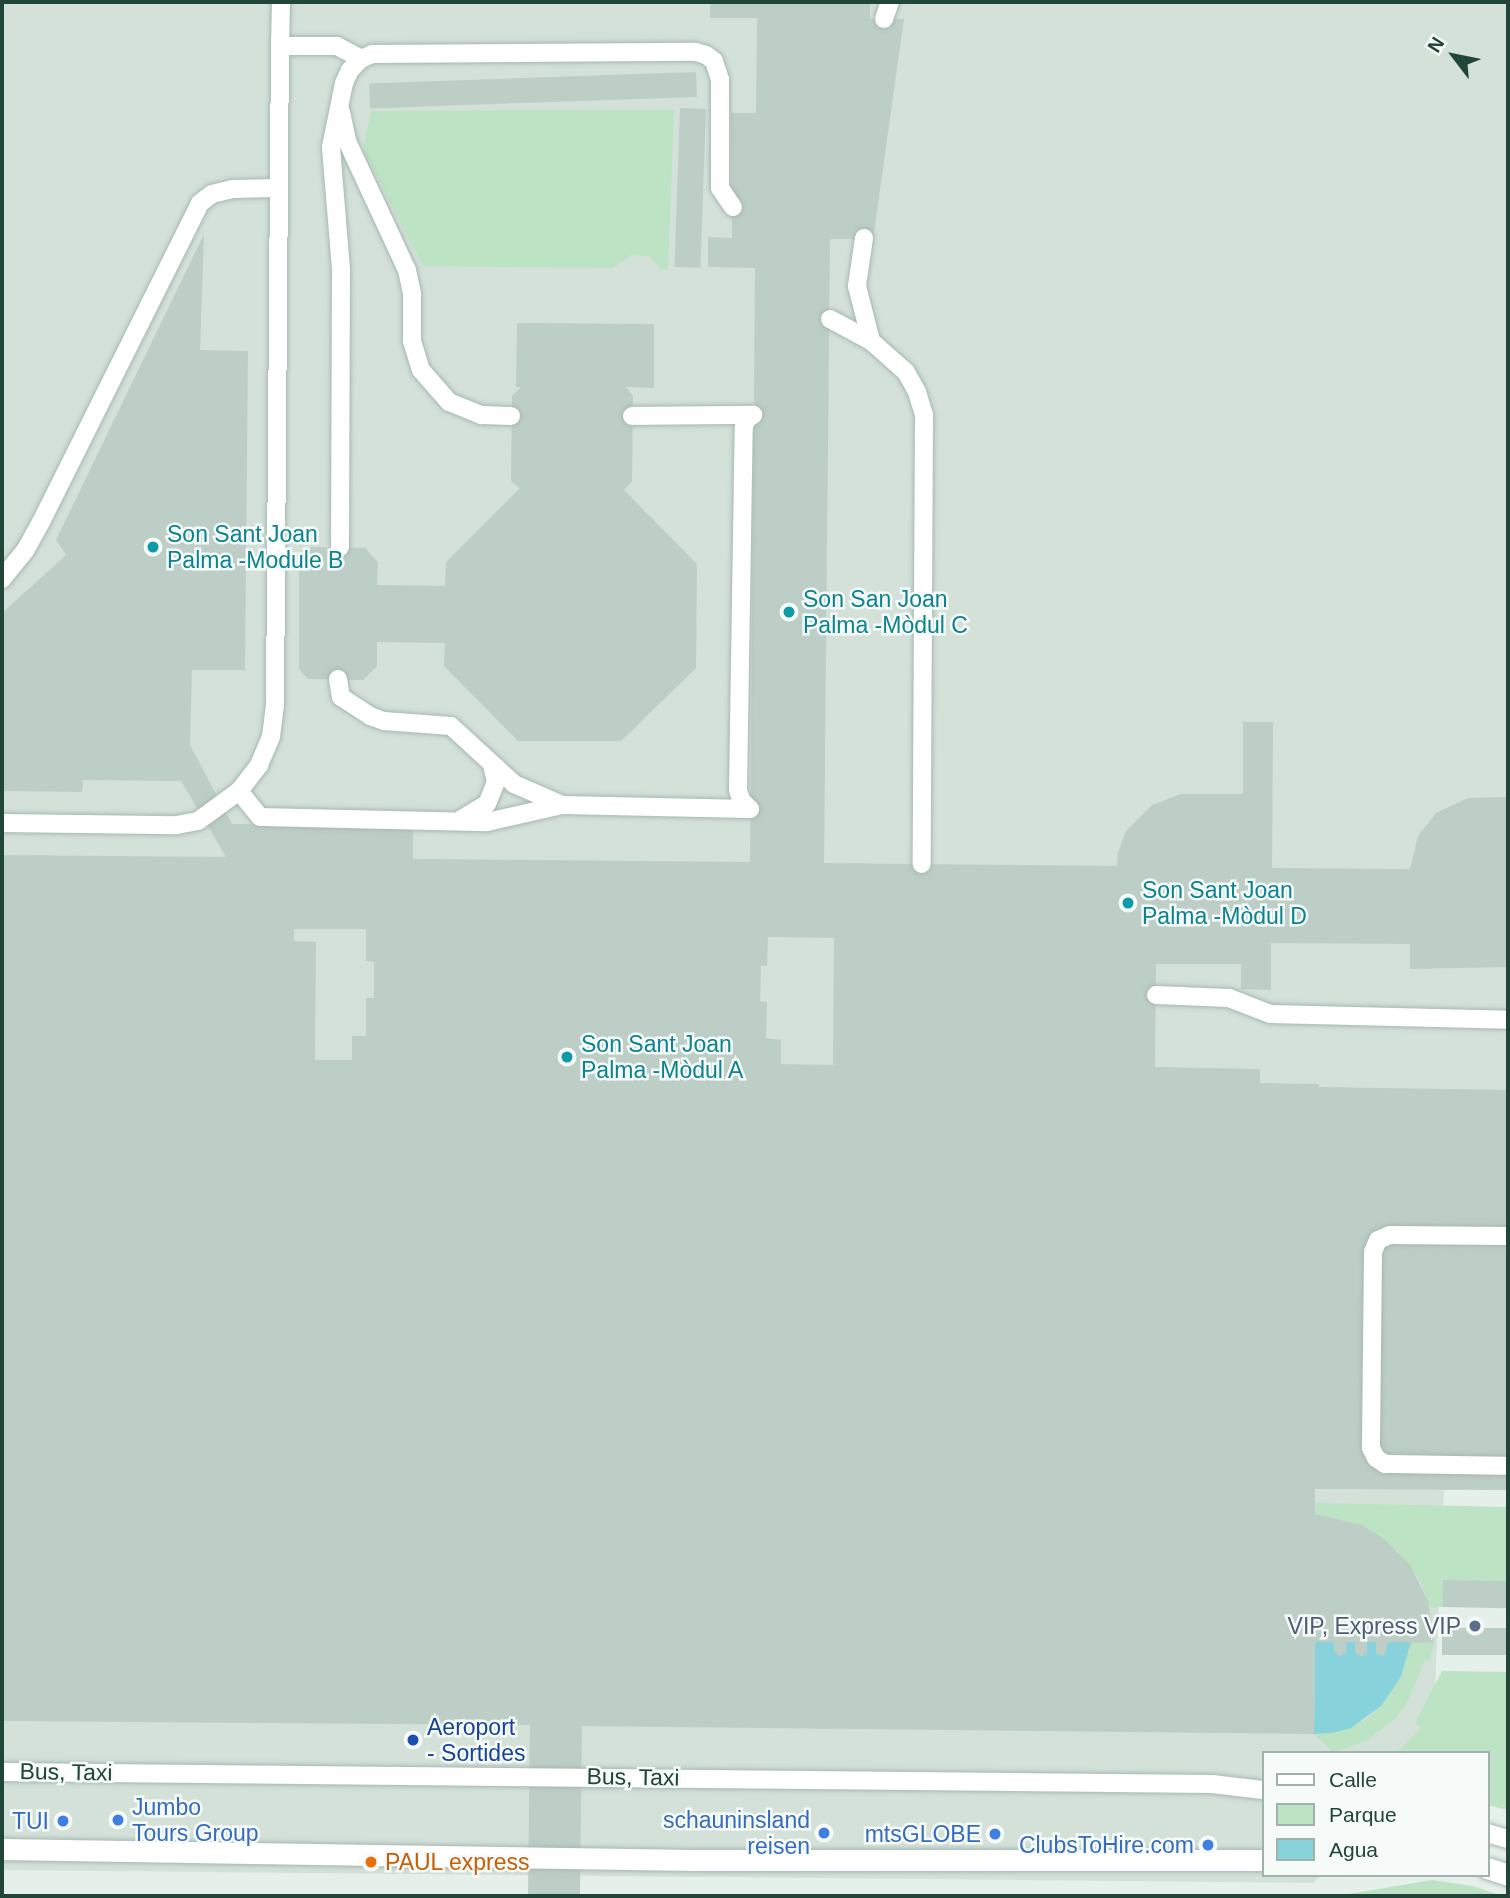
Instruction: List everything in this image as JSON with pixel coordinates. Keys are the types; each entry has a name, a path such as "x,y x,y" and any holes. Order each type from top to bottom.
{"street":[{"path":"2,1849 694,1860 1262,1860"},
{"path":"1489,1869 1508,1875"}],"lane":[{"path":"2,823 177,825 198,821 239,791 259,765 271,737 275,705 281,2"},
{"path":"280,46 337,46 361,60"},
{"path":"340,547 341,269 331,147 340,99 349,70 372,54 696,52 706,55 714,61 720,80 720,188 733,207"},
{"path":"340,99 347,141 407,270 412,294 412,341 421,369 449,402 482,415 511,416"},
{"path":"2,579 26,549 36,531 200,204 212,194 232,189 278,188"},
{"path":"864,238 857,286 872,341"},
{"path":"830,319 872,341 906,372 917,393 923,415 922,864"},
{"path":"239,791 260,817 487,822 562,805 750,809 741,800 738,790 744,427 746,420 753,415 632,416"},
{"path":"338,679 341,697 370,716 384,721 452,726 523,790 562,805"},
{"path":"456,822 476,814 487,804 496,782 496,772 490,762"},
{"path":"1156,995 1229,998 1270,1014 1503,1018"},
{"path":"1504,1466 1385,1464 1376,1458 1371,1448 1373,1252 1378,1240 1390,1236 1508,1236"},
{"name":"Bus, Taxi","path":"2,1772 1212,1784 1262,1790"},
{"path":"1489,1834 1508,1839"}],"shaded area":[{"path":"2,2 1508,2 1508,1490 1444,1490 1432,1751 1262,1751 1262,1877 1318,1877 1314,1883 2,1870"}],"green space":[{"path":"674,110 668,270 662,270 649,256 631,255 613,268 423,266 363,149 371,111"},
{"path":"1316,1503 1508,1507 1508,1582 1443,1582 1443,1607 1429,1607 1421,1582 1397,1550 1362,1525 1315,1514"},
{"path":"1411,1642 1434,1643 1430,1660 1425,1660 1407,1703 1396,1718 1368,1740 1338,1751 1331,1751 1314,1734 1333,1733 1367,1719 1381,1706 1401,1677"},
{"path":"1442,1671 1508,1672 1508,1810 1489,1805 1489,1751 1398,1751 1421,1728 1415,1723"},
{"path":"1432,1880 1472,1886 1503,1896 1337,1896"}],"water":[{"path":"1315,1642 1334,1642 1335,1653 1340,1656 1346,1652 1346,1642 1355,1642 1355,1653 1361,1656 1367,1653 1367,1642 1376,1642 1376,1653 1384,1656 1388,1642 1411,1642 1401,1677 1381,1706 1351,1728 1314,1734"}],"building":[{"path":"710,2 870,2 870,19 904,19 873,239 830,239 824,863 1117,866 1118,852 1126,831 1152,805 1181,794 1243,794 1243,722 1273,722 1272,868 1410,869 1418,836 1436,813 1468,798 1508,797 1508,967 1410,969 1410,944 1271,943 1271,990 1241,989 1241,964 1156,964 1155,1067 1260,1069 1260,1083 1319,1084 1319,1087 1508,1090 1508,1490 1315,1489 1315,1514 1362,1525 1383,1538 1409,1563 1428,1601 1434,1643 1388,1642 1384,1656 1376,1653 1376,1642 1367,1642 1367,1653 1361,1656 1355,1653 1355,1642 1346,1642 1346,1652 1340,1656 1335,1653 1334,1642 1315,1642 1314,1734 582,1726 580,1896 528,1896 530,1725 2,1721 2,855 226,857 181,781 83,780 82,792 2,791 2,613 66,555 56,540 204,234 200,350 248,351 245,670 192,670 190,745 232,824 413,825 413,859 750,862 755,268 708,267 708,237 732,238 731,113 756,113 757,18 710,18","holes":["294,929 366,929 366,961 374,962 374,998 366,998 366,1036 352,1036 352,1060 315,1060 316,942 294,941","768,937 834,938 833,1065 781,1064 781,1040 766,1038 767,1002 760,1001 761,966 767,966"]},
{"path":"696,72 697,97 370,108 369,83"},
{"path":"680,108 706,109 700,268 674,267"},
{"path":"517,323 654,324 654,388 626,387 633,396 632,481 624,490 697,564 696,668 621,741 518,741 444,666 445,643 377,642 377,666 363,680 308,679 299,669 299,557 311,547 365,548 378,562 377,585 445,586 446,562 520,488 511,481 512,396 521,387 516,387"},
{"path":"1443,1580 1508,1581 1508,1608 1443,1607"},
{"path":"1442,1628 1508,1628 1508,1655 1442,1655"}],"place":[{"name":"Son Sant Joan Palma -Module B","path":"153,547"},
{"name":"Son San Joan Palma -Mòdul C","path":"789,612"},
{"name":"Son Sant Joan Palma -Mòdul D","path":"1128,903"},
{"name":"Son Sant Joan Palma -Mòdul A","path":"567,1057"},
{"name":"VIP, Express VIP","path":"1475,1626"},
{"name":"Aeroport - Sortides","path":"413,1740"},
{"name":"Jumbo Tours Group","path":"118,1820"},
{"name":"TUI","path":"63,1821"},
{"name":"schauninsland reisen","path":"824,1833"},
{"name":"mtsGLOBE","path":"995,1834"},
{"name":"ClubsToHire.com","path":"1208,1845"},
{"name":"PAUL express","path":"371,1862"}]}
